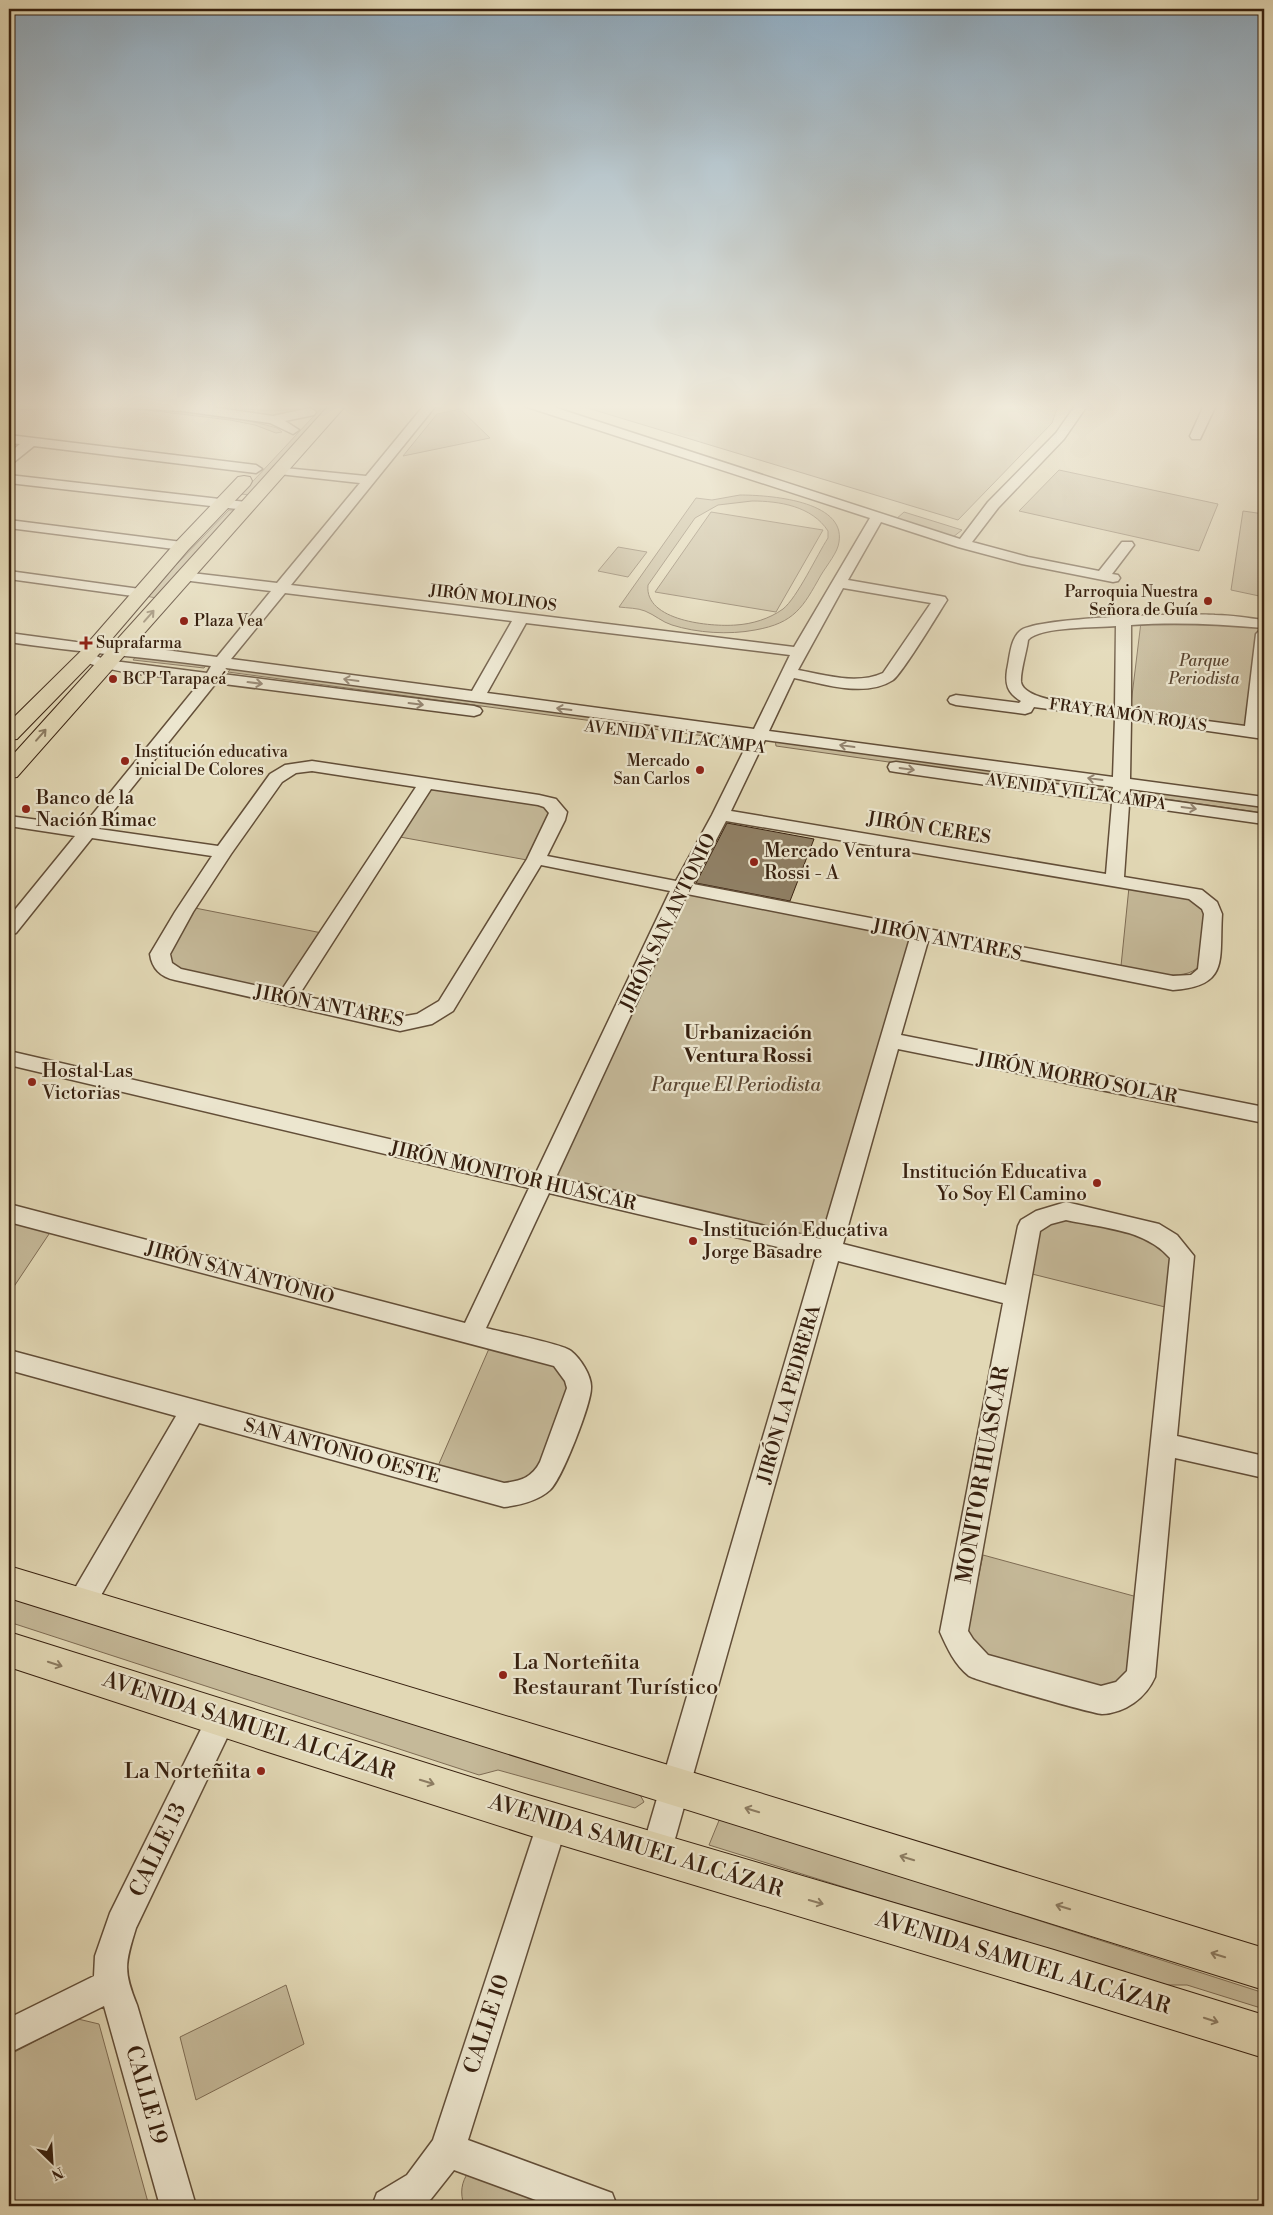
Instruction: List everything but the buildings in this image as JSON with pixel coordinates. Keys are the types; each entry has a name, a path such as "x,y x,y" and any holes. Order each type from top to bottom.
{"main road":[{"path":"9,772 90,654 140,593 220,506"},
{"path":"9,734 90,654 119,649 246,506"},
{"path":"9,1582 1264,1969"},
{"name":"AVENIDA SAMUEL ALCÁZAR","path":"9,1649 221,1719 656,1853 1155,2002 1264,2037"}],"street":[{"path":"9,929 212,678 222,662 349,506"},
{"path":"848,506 963,544 1027,561 1108,577 1127,545"},
{"path":"963,544 993,506"},
{"name":"JIRÓN SAN ANTONIO","path":"472,1335 681,888 721,815 799,652 878,516"},
{"path":"9,524 182,546"},
{"path":"9,575 140,593"},
{"name":"JIRÓN MOLINOS","path":"183,576 799,652"},
{"path":"790,673 854,683 868,684 880,681 889,676 940,600 840,583"},
{"path":"1123,881 1121,790 1124,621 1173,618 1216,619 1264,624"},
{"path":"477,697 521,619"},
{"name":"FRAY RAMÓN ROJAS","path":"1124,621 1056,626 1034,629 1026,633 1021,639 1013,682 1018,693 1029,700 1258,733 1264,634"},
{"name":"AVENIDA VILLACAMPA","path":"9,637 212,678 756,741 1121,790 1264,802"},
{"name":"AVENIDA VILLACAMPA","path":"119,649 477,697 756,741"},
{"path":"956,700 1025,709 1029,700"},
{"name":"JIRÓN ANTARES","path":"312,766 427,783 539,800 550,803 558,812 556,820 536,859 446,1006 434,1016 416,1023 400,1024 175,974 165,968 161,962 160,954 170,936 223,852 276,778 291,769 312,766"},
{"path":"286,999 388,840 427,783"},
{"name":"AVENIDA VILLACAMPA","path":"1121,790 1264,819"},
{"name":"JIRÓN CERES","path":"721,815 1123,881"},
{"path":"9,821 223,852"},
{"name":"JIRÓN ANTARES","path":"536,859 920,935 1173,982 1193,981 1205,976 1208,970 1213,914 1210,906 1199,897 1185,891 1123,881"},
{"name":"JIRÓN LA PEDRERA","path":"656,1853 920,935"},
{"name":"JIRÓN MORRO SOLAR","path":"889,1040 1264,1115"},
{"name":"JIRÓN MONITOR HUASCAR","path":"9,1058 830,1250 1016,1297"},
{"name":"MONITOR HUASCAR","path":"1066,1211 1151,1230 1168,1241 1182,1256 1141,1677 1124,1694 1102,1700 980,1667 963,1649 954,1632 1016,1297 1029,1226 1044,1217 1066,1211"},
{"name":"JIRÓN SAN ANTONIO","path":"9,1213 562,1358"},
{"name":"SAN ANTONIO OESTE","path":"9,1360 504,1495 524,1492 546,1477 577,1400 580,1386 574,1372 562,1358"},
{"path":"81,1604 193,1410"},
{"path":"1164,1444 1264,1467"},
{"name":"CALLE 13","path":"110,1985 110,1960 121,1924 221,1719"},
{"name":"CALLE 10","path":"393,2206 419,2187 447,2150 553,1821"},
{"path":"9,2036 110,1985"},
{"name":"CALLE 19","path":"110,1985 121,2005 178,2206"},
{"path":"447,2150 598,2206"}],"green space":[{"path":"690,506 716,506 695,518 648,585 650,597 657,607 667,614 696,623 725,625 754,622 772,616 789,603 807,576 828,538 828,531 821,523 813,516 792,506 811,506 818,509 830,517 838,528 839,542 837,550 803,605 789,618 769,627 745,632 702,631 668,624 642,610 619,607"},
{"path":"913,506 971,506 958,520"},
{"path":"1024,506 1217,506 1199,551 1019,511"},
{"path":"229,510 236,510 156,598 146,596"},
{"path":"1243,511 1264,514 1264,597 1231,590"},
{"path":"711,512 823,530 776,612 655,592"},
{"path":"904,512 962,530 953,537 895,520"},
{"path":"618,547 647,552 628,577 598,571"},
{"name":"Parque Periodista","path":"1175,620 1259,627 1249,722 1244,726 1130,712 1141,622"},
{"path":"137,655 208,663 204,668 133,660"},
{"path":"233,666 745,736 742,741 228,672"},
{"path":"775,739 1107,786 1107,793 776,746"},
{"path":"1139,788 1264,806 1264,813 1137,795 1134,789"},
{"path":"437,789 543,803 553,812 527,860 400,837 430,790"},
{"path":"1129,887 1179,895 1189,899 1204,912 1199,966 1192,971 1173,975 1151,973 1121,966"},
{"name":"Parque El Periodista","path":"694,894 905,936 913,941 821,1240 560,1178 557,1171 684,896"},
{"path":"195,908 322,933 284,988 277,991 179,971 169,966 166,952"},
{"path":"1052,1217 1137,1229 1176,1256 1169,1308 1028,1273 1034,1229"},
{"path":"9,1219 53,1228 9,1294"},
{"path":"491,1344 563,1363 573,1376 535,1478 505,1489 438,1466"},
{"path":"983,1555 1141,1598 1129,1673 1117,1686 1100,1691 985,1661 966,1635"},
{"path":"9,1593 639,1793 644,1802 635,1808 498,1770 479,1775 9,1622"},
{"path":"720,1818 1264,1993 1264,2009 1187,1985 1158,1985 709,1845"},
{"path":"286,1985 304,2044 196,2100 180,2037"},
{"path":"78,2019 99,2024 149,2206 9,2206 9,2055"},
{"path":"469,2171 572,2206 464,2206 462,2188"}],"place":[{"name":"Parroquia Nuestra Señora de Guía","path":"1208,601"},
{"name":"Plaza Vea","path":"184,621"},
{"name":"Suprafarma","path":"86,643"},
{"name":"BCP Tarapacá","path":"113,679"},
{"name":"Institución educativa inicial De Colores","path":"125,761"},
{"name":"Mercado San Carlos","path":"700,770"},
{"name":"Banco de la Nación Rimac","path":"26,809"},
{"name":"Mercado Ventura Rossi - A","path":"754,862"},
{"name":"Hostal Las Victorias","path":"32,1082"},
{"name":"Institución Educativa Yo Soy El Camino","path":"1097,1183"},
{"name":"Institución Educativa Jorge Basadre","path":"693,1241"},
{"name":"La Norteñita Restaurant Turístico","path":"503,1675"},
{"name":"La Norteñita","path":"261,1771"}],"district":[{"name":"Urbanización Ventura Rossi","path":"748,1044"}]}
